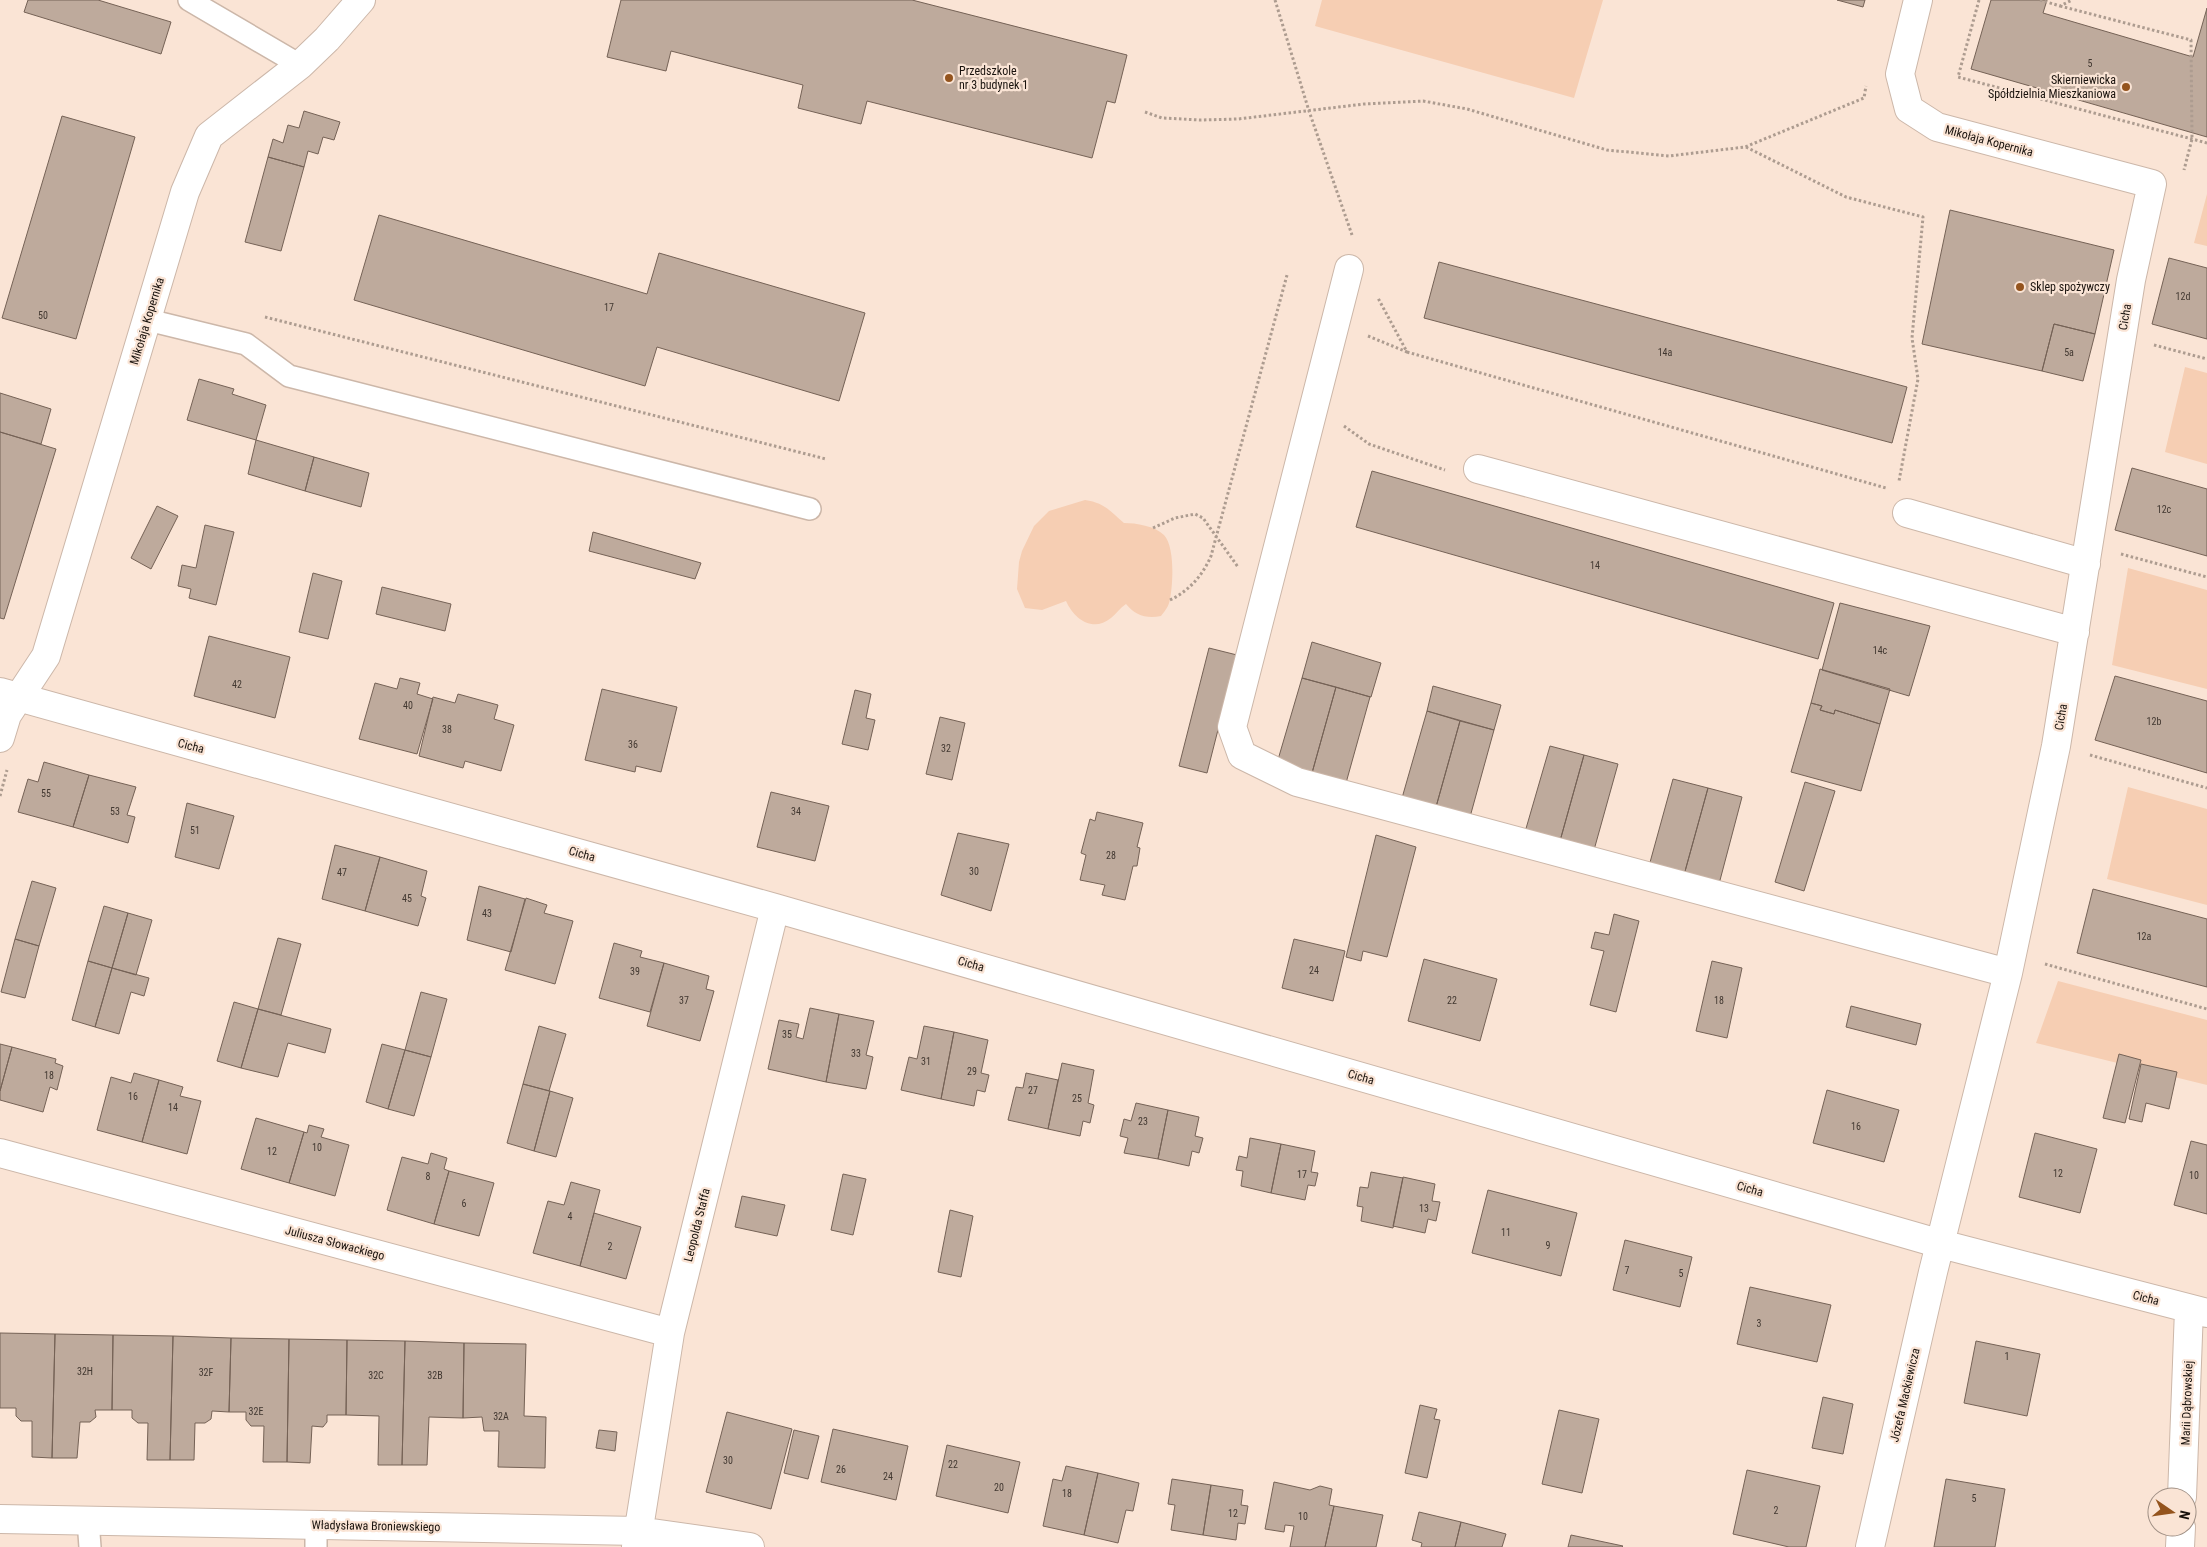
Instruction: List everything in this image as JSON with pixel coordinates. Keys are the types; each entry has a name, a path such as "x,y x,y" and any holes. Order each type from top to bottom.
{"street":[{"name":"Mikołaja Kopernika","path":"0,738 7,715 10,695 46,656 185,192 209,136 300,65 327,39 361,0"},
{"name":"Mikołaja Kopernika","path":"1918,0 1900,74 1909,109 1937,127 2152,184"},
{"name":"Cicha","path":"1941,1244 2008,973 2056,746 2131,280 2152,184"},
{"path":"1349,269 1232,727 1242,755 1297,782 2008,973"},
{"path":"1478,469 2075,632"},
{"path":"1902,502 2088,555"},
{"name":"Cicha","path":"10,695 775,908 1941,1244 2198,1311"},
{"name":"Leopolda Staffa","path":"637,1539 670,1333 775,908"},
{"name":"Juliusza Słowackiego","path":"0,1154 670,1333"},
{"name":"Józefa Mackiewicza","path":"1870,1547 1941,1244"},
{"name":"Marii Dąbrowskiej","path":"2183,1487 2198,1311"},
{"name":"Władysława Broniewskiego","path":"0,1518 88,1520 316,1536 637,1539 750,1547"}],"lane":[{"path":"189,0 300,65"},
{"path":"148,320 246,344 289,376 810,509"},
{"path":"88,1520 90,1547"}],"path":[{"path":"1275,0 1309,110 1354,242"},
{"path":"1979,0 1958,77 2207,143"},
{"path":"2040,0 2191,40 2192,139"},
{"path":"2060,6 2072,0"},
{"path":"1145,112 1162,118 1201,120 1238,118 1364,104 1422,102 1467,109 1607,150 1669,156 1745,147 1864,98 1868,80"},
{"path":"1336,324 1407,352 1902,502 1918,379 1912,338 1924,217 1846,197 1745,147"},
{"path":"1349,269 1367,279 1407,352"},
{"path":"1170,600 1178,597 1204,572 1216,538 1287,275"},
{"path":"256,315 826,460"},
{"path":"2150,344 2207,359"},
{"path":"1153,528 1175,518 1195,514 1203,518 1216,538 1264,598"},
{"path":"2088,555 2207,577"},
{"path":"2082,753 2207,788"}],"shaded area":[{"path":"1322,0 1603,0 1574,98 1315,26"},
{"path":"2207,194 2207,246 2194,243"},
{"path":"2185,367 2207,373 2207,464 2165,452"},
{"path":"1085,500 1102,505 1124,523 1151,527 1164,535 1168,541 1172,557 1171,592 1167,608 1161,616 1150,617 1141,615 1133,611 1126,604 1104,622 1091,624 1079,618 1069,608 1066,601 1042,610 1025,608 1017,589 1019,562 1034,526 1049,511"},
{"path":"2128,568 2207,590 2207,689 2112,665"},
{"path":"2128,787 2207,809 2207,905 2107,879"},
{"path":"2058,981 2207,1020 2207,1085 2036,1043"}],"building":[{"path":"28,0 98,0 171,22 161,54 24,12"},
{"name":"Przedszkole nr 3 budynek 1","path":"621,0 912,0 1127,55 1115,103 1107,101 1092,158 867,101 861,124 798,108 803,85 671,51 666,71 607,57"},
{"path":"1837,0 1865,0 1863,7"},
{"path":"1991,0 2047,0 2043,13 2193,57 2207,8 2207,137 1971,69"},
{"path":"304,111 340,122 334,140 323,137 318,154 308,151 304,167 268,157 273,139 283,143 288,125 299,128"},
{"path":"62,116 135,137 76,339 2,318"},
{"path":"268,157 304,167 281,251 245,242"},
{"name":"Sklep spożywczy","path":"1950,210 2114,250 2095,334 2054,324 2042,371 1922,344"},
{"path":"379,215 647,294 659,253 865,313 839,401 657,347 645,386 354,300"},
{"path":"2169,258 2207,268 2207,339 2152,324"},
{"path":"1439,262 1907,387 1892,443 1424,318"},
{"path":"2054,324 2095,334 2083,381 2042,371"},
{"path":"199,379 234,389 232,394 266,405 256,440 187,420"},
{"path":"0,393 51,409 41,444 0,432"},
{"path":"0,432 56,449 4,619 0,618"},
{"path":"256,440 314,457 305,491 248,474"},
{"path":"314,457 369,473 361,507 305,491"},
{"path":"2132,468 2207,489 2207,556 2115,530"},
{"path":"1372,471 1834,603 1818,659 1356,527"},
{"path":"157,506 178,516 151,569 131,558"},
{"path":"205,525 234,532 216,605 189,598 191,589 178,586 182,565 196,568"},
{"path":"593,532 701,563 695,579 589,551"},
{"path":"313,573 342,581 328,639 299,632"},
{"path":"382,587 451,604 445,631 376,614"},
{"path":"1840,603 1930,626 1909,696 1822,670"},
{"path":"209,636 290,657 275,718 194,696"},
{"path":"1312,642 1381,663 1371,697 1302,678"},
{"path":"1209,648 1237,655 1207,773 1179,766"},
{"path":"1820,669 1890,689 1880,724 1835,710 1834,714 1820,710 1822,706 1811,703"},
{"path":"2115,676 2207,701 2207,773 2095,740"},
{"path":"400,678 420,683 417,694 433,699 417,754 359,739 375,683 397,689"},
{"path":"1302,678 1336,687 1312,773 1277,763"},
{"path":"1433,686 1501,705 1494,730 1427,711"},
{"path":"1336,687 1370,697 1346,783 1312,773"},
{"path":"602,689 677,707 661,772 636,766 635,772 585,760"},
{"path":"855,690 871,694 866,718 875,720 868,750 842,744"},
{"path":"458,694 498,705 494,719 514,725 501,771 465,761 463,768 419,756 433,697 455,703"},
{"path":"1811,703 1822,706 1820,710 1834,714 1835,710 1880,724 1861,791 1791,772"},
{"path":"1427,711 1460,721 1436,807 1402,798"},
{"path":"940,717 965,723 952,780 926,774"},
{"path":"1460,721 1494,730 1470,817 1436,807"},
{"path":"1550,746 1584,755 1560,841 1525,832"},
{"path":"1584,755 1618,764 1594,850 1560,841"},
{"path":"44,762 89,775 73,827 18,812 28,779 38,782"},
{"path":"89,775 136,787 127,815 135,817 128,843 73,827"},
{"path":"1673,779 1708,788 1684,875 1649,866"},
{"path":"1805,782 1835,791 1804,891 1775,882"},
{"path":"1708,788 1742,797 1719,884 1684,875"},
{"path":"771,792 829,806 815,861 757,847"},
{"path":"187,803 234,816 219,869 175,857"},
{"path":"1097,812 1143,823 1137,847 1140,848 1137,866 1133,866 1125,900 1102,895 1105,885 1080,880 1086,855 1081,853 1090,819 1095,821"},
{"path":"958,833 1009,844 991,911 941,895"},
{"path":"1376,835 1416,847 1387,957 1363,951 1361,961 1346,957"},
{"path":"335,845 380,857 365,911 322,899"},
{"path":"380,857 427,871 421,896 426,898 418,926 365,911"},
{"path":"32,881 56,888 39,946 15,939"},
{"path":"479,886 525,899 511,952 467,940"},
{"path":"2093,889 2207,919 2207,987 2077,953"},
{"path":"526,898 547,905 544,913 573,921 555,984 505,970"},
{"path":"104,906 128,913 112,968 88,961"},
{"path":"128,913 152,920 136,975 112,968"},
{"path":"1614,914 1639,921 1616,1012 1590,1005 1604,951 1591,948 1595,932 1609,935"},
{"path":"278,938 301,944 281,1015 258,1009"},
{"path":"15,939 39,946 25,998 1,992"},
{"path":"1294,939 1345,951 1333,1001 1282,988"},
{"path":"614,943 642,951 640,957 664,963 650,1012 599,998"},
{"path":"1424,959 1497,979 1480,1041 1408,1021"},
{"path":"88,961 112,968 95,1027 72,1020"},
{"path":"1712,961 1742,968 1727,1038 1696,1031"},
{"path":"664,963 709,976 706,989 714,991 700,1041 647,1026"},
{"path":"112,968 149,978 144,996 131,992 119,1034 95,1027"},
{"path":"421,992 447,999 431,1057 405,1050"},
{"path":"234,1002 258,1009 241,1068 217,1061"},
{"path":"1851,1006 1921,1024 1916,1045 1846,1027"},
{"path":"810,1008 839,1014 826,1082 768,1069 779,1020 799,1024 796,1037 803,1039"},
{"path":"258,1009 331,1029 325,1053 288,1043 278,1077 241,1068"},
{"path":"839,1014 874,1021 866,1055 873,1057 866,1089 826,1082"},
{"path":"539,1026 566,1034 549,1091 523,1084"},
{"path":"924,1026 954,1032 941,1099 901,1090 909,1057 917,1059"},
{"path":"954,1032 988,1040 981,1073 989,1075 985,1092 977,1090 974,1106 941,1099"},
{"path":"0,1044 12,1047 0,1091"},
{"path":"382,1044 405,1050 388,1109 366,1102"},
{"path":"12,1047 56,1059 55,1063 63,1066 57,1090 50,1087 43,1112 0,1100 0,1091"},
{"path":"405,1050 431,1057 414,1116 388,1109"},
{"path":"2119,1054 2141,1060 2125,1123 2103,1118"},
{"path":"1062,1063 1094,1070 1088,1103 1094,1105 1090,1123 1083,1121 1080,1136 1048,1129"},
{"path":"2141,1064 2177,1072 2169,1109 2146,1103 2142,1122 2129,1119"},
{"path":"134,1073 159,1080 142,1142 97,1130 111,1077 131,1083"},
{"path":"1026,1073 1058,1080 1048,1129 1008,1120 1016,1087 1023,1088"},
{"path":"159,1080 183,1087 180,1096 201,1101 187,1154 142,1142"},
{"path":"523,1084 550,1091 534,1151 507,1143"},
{"path":"1827,1090 1899,1110 1884,1162 1813,1143"},
{"path":"550,1091 573,1098 556,1157 534,1151"},
{"path":"1136,1103 1168,1110 1158,1159 1124,1153 1128,1138 1120,1136 1124,1119 1131,1121"},
{"path":"1168,1110 1199,1117 1195,1136 1203,1138 1199,1153 1192,1151 1189,1166 1158,1159"},
{"path":"256,1118 304,1132 289,1183 241,1169"},
{"path":"309,1125 324,1129 321,1137 349,1145 335,1196 289,1183 304,1132 307,1133"},
{"path":"2035,1133 2097,1149 2080,1213 2019,1197"},
{"path":"1250,1138 1281,1144 1271,1193 1241,1186 1243,1171 1236,1170 1239,1156 1247,1158"},
{"path":"2191,1141 2207,1145 2207,1214 2174,1205"},
{"path":"1281,1144 1315,1151 1311,1172 1318,1173 1315,1186 1308,1185 1305,1200 1271,1193"},
{"path":"431,1153 447,1158 444,1169 449,1171 434,1224 387,1210 402,1157 428,1164"},
{"path":"449,1171 494,1183 479,1236 434,1224"},
{"path":"1371,1172 1403,1178 1393,1228 1361,1221 1363,1207 1357,1206 1360,1187 1368,1188"},
{"path":"843,1174 866,1179 853,1235 831,1230"},
{"path":"1403,1177 1435,1184 1432,1201 1440,1202 1436,1221 1428,1219 1425,1233 1393,1226"},
{"path":"571,1182 600,1190 580,1266 533,1253 548,1201 564,1205"},
{"path":"1488,1190 1577,1213 1561,1276 1472,1253"},
{"path":"742,1196 785,1205 777,1236 735,1227"},
{"path":"950,1210 973,1216 961,1277 938,1272"},
{"path":"594,1213 641,1227 626,1279 580,1266"},
{"path":"1625,1240 1692,1257 1680,1307 1613,1290"},
{"path":"1750,1287 1831,1305 1817,1362 1737,1344"},
{"path":"0,1333 55,1334 52,1458 32,1457 32,1421 21,1421 16,1416 16,1408 0,1408"},
{"path":"55,1334 113,1335 112,1410 95,1410 96,1417 90,1422 80,1422 77,1458 52,1458"},
{"path":"113,1335 173,1336 170,1460 147,1460 148,1423 138,1423 132,1418 132,1410 112,1410"},
{"path":"173,1336 231,1338 229,1412 212,1411 211,1419 205,1423 195,1423 194,1460 170,1460"},
{"path":"231,1338 289,1339 287,1462 263,1462 264,1426 251,1426 246,1420 246,1412 229,1412"},
{"path":"289,1339 347,1340 346,1415 327,1415 327,1422 323,1427 312,1426 310,1463 287,1462"},
{"path":"347,1340 405,1341 402,1465 378,1465 379,1416 346,1415"},
{"path":"405,1341 464,1343 463,1418 429,1417 427,1465 402,1465"},
{"path":"1976,1341 2040,1354 2027,1416 1964,1403"},
{"path":"464,1343 526,1344 524,1416 546,1417 545,1468 498,1467 499,1431 484,1431 482,1417 463,1418"},
{"path":"1823,1397 1853,1404 1843,1454 1812,1448"},
{"path":"1420,1405 1437,1409 1434,1419 1440,1420 1427,1478 1405,1473"},
{"path":"1559,1410 1599,1419 1582,1493 1542,1484"},
{"path":"727,1412 792,1429 771,1509 706,1492"},
{"path":"833,1429 908,1446 896,1500 821,1482"},
{"path":"599,1430 617,1432 615,1451 596,1448"},
{"path":"794,1430 819,1436 808,1479 784,1473"},
{"path":"947,1445 1020,1462 1008,1513 936,1496"},
{"path":"1066,1466 1098,1473 1084,1535 1043,1526 1053,1479 1062,1481"},
{"path":"1747,1470 1820,1486 1806,1547 1789,1547 1733,1534"},
{"path":"1098,1473 1139,1483 1133,1511 1126,1510 1118,1543 1084,1535"},
{"path":"1172,1479 1211,1485 1203,1535 1171,1530 1175,1505 1168,1504"},
{"path":"1946,1479 2005,1489 1995,1547 1934,1547"},
{"path":"1274,1482 1310,1490 1320,1486 1332,1489 1329,1505 1334,1506 1325,1547 1290,1547 1294,1526 1285,1525 1284,1532 1265,1529"},
{"path":"1211,1485 1243,1490 1241,1505 1248,1506 1245,1524 1238,1523 1236,1540 1203,1535"},
{"path":"1334,1506 1383,1515 1376,1547 1325,1547"},
{"path":"1419,1512 1461,1522 1455,1547 1421,1547 1422,1543 1412,1540"},
{"path":"1461,1522 1506,1534 1502,1547 1455,1547"},
{"path":"1571,1535 1623,1546 1568,1547"}],"place":[{"name":"Przedszkole nr 3 budynek 1","path":"949,78"},
{"name":"Skierniewicka Spółdzielnia Mieszkaniowa","path":"2126,87"},
{"name":"Sklep spożywczy","path":"2020,287"}]}
